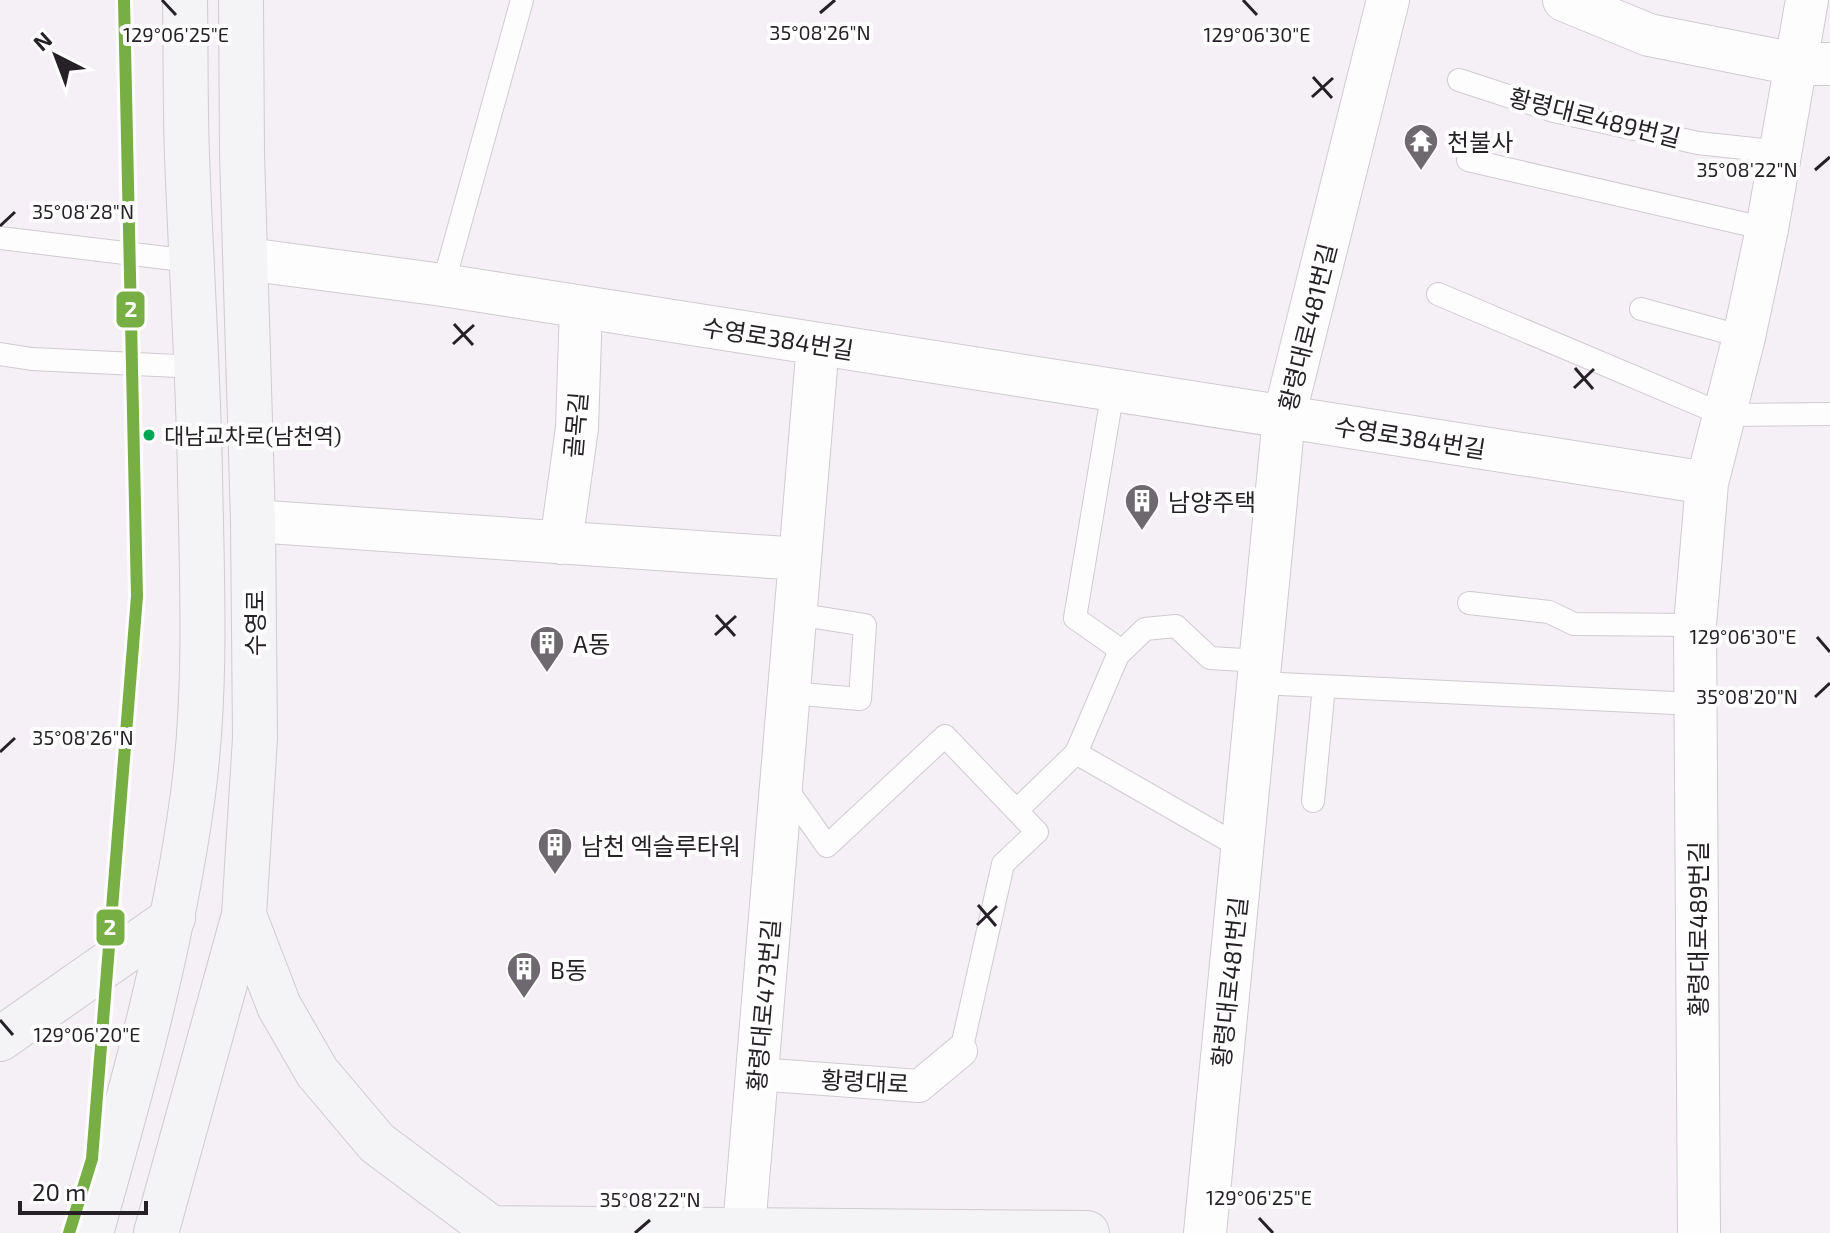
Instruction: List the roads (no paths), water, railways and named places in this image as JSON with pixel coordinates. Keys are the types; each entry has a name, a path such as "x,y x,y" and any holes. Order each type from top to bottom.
{"main road":[{"path":"91,1233 120,1132 173,918 193,793 200,711 203,627 198,367 191,261 185,0"},
{"name":"수영로","path":"156,1233 244,915 255,738 241,0"},
{"path":"244,915 279,1006 317,1072 377,1143 473,1230 744,1228 1087,1233"},
{"path":"0,1039 173,918"}],"street":[{"name":"황령대로481번길","path":"1205,1233 1234,844 1259,672 1284,417 1388,0"},
{"path":"1564,0 1649,35 1812,64"},
{"name":"황령대로489번길","path":"1699,1233 1695,625 1707,483 1744,337 1781,152 1812,64 1807,0"},
{"name":"수영로384번길","path":"246,259 443,285 1707,483"},
{"name":"골목길","path":"561,543 577,428 581,307"},
{"name":"황령대로473번길","path":"744,1228 818,344"},
{"path":"253,521 800,559"},
{"name":"황령대로","path":"757,1074 919,1086 961,1051"}],"lane":[{"path":"443,285 522,0"},
{"name":"황령대로489번길","path":"1459,80 1554,111 1698,143 1781,152"},
{"path":"1468,160 1767,229"},
{"path":"0,238 191,261"},
{"path":"1438,294 1724,415 1830,414"},
{"path":"1641,309 1744,337"},
{"path":"0,354 32,359 198,367"},
{"path":"1113,390 1075,618 1122,651"},
{"path":"1469,603 1549,612 1574,624 1695,625"},
{"path":"789,693 860,699 865,625 796,614"},
{"path":"1017,810 1076,753 1122,651 1145,629 1176,626 1210,658 1324,686 1695,704"},
{"path":"1313,801 1324,686"},
{"path":"781,781 827,846 945,736 1037,832 1003,864 961,1051"},
{"path":"1076,753 1234,844"}],"place":[{"name":"천불사","path":"1421,172"},
{"name":"대남교차로(남천역)","path":"149,435"},
{"name":"남양주택","path":"1142,532"},
{"name":"A동","path":"547,674"},
{"name":"남천 엑슬루타워","path":"555,876"},
{"name":"B동","path":"524,1000"}]}
